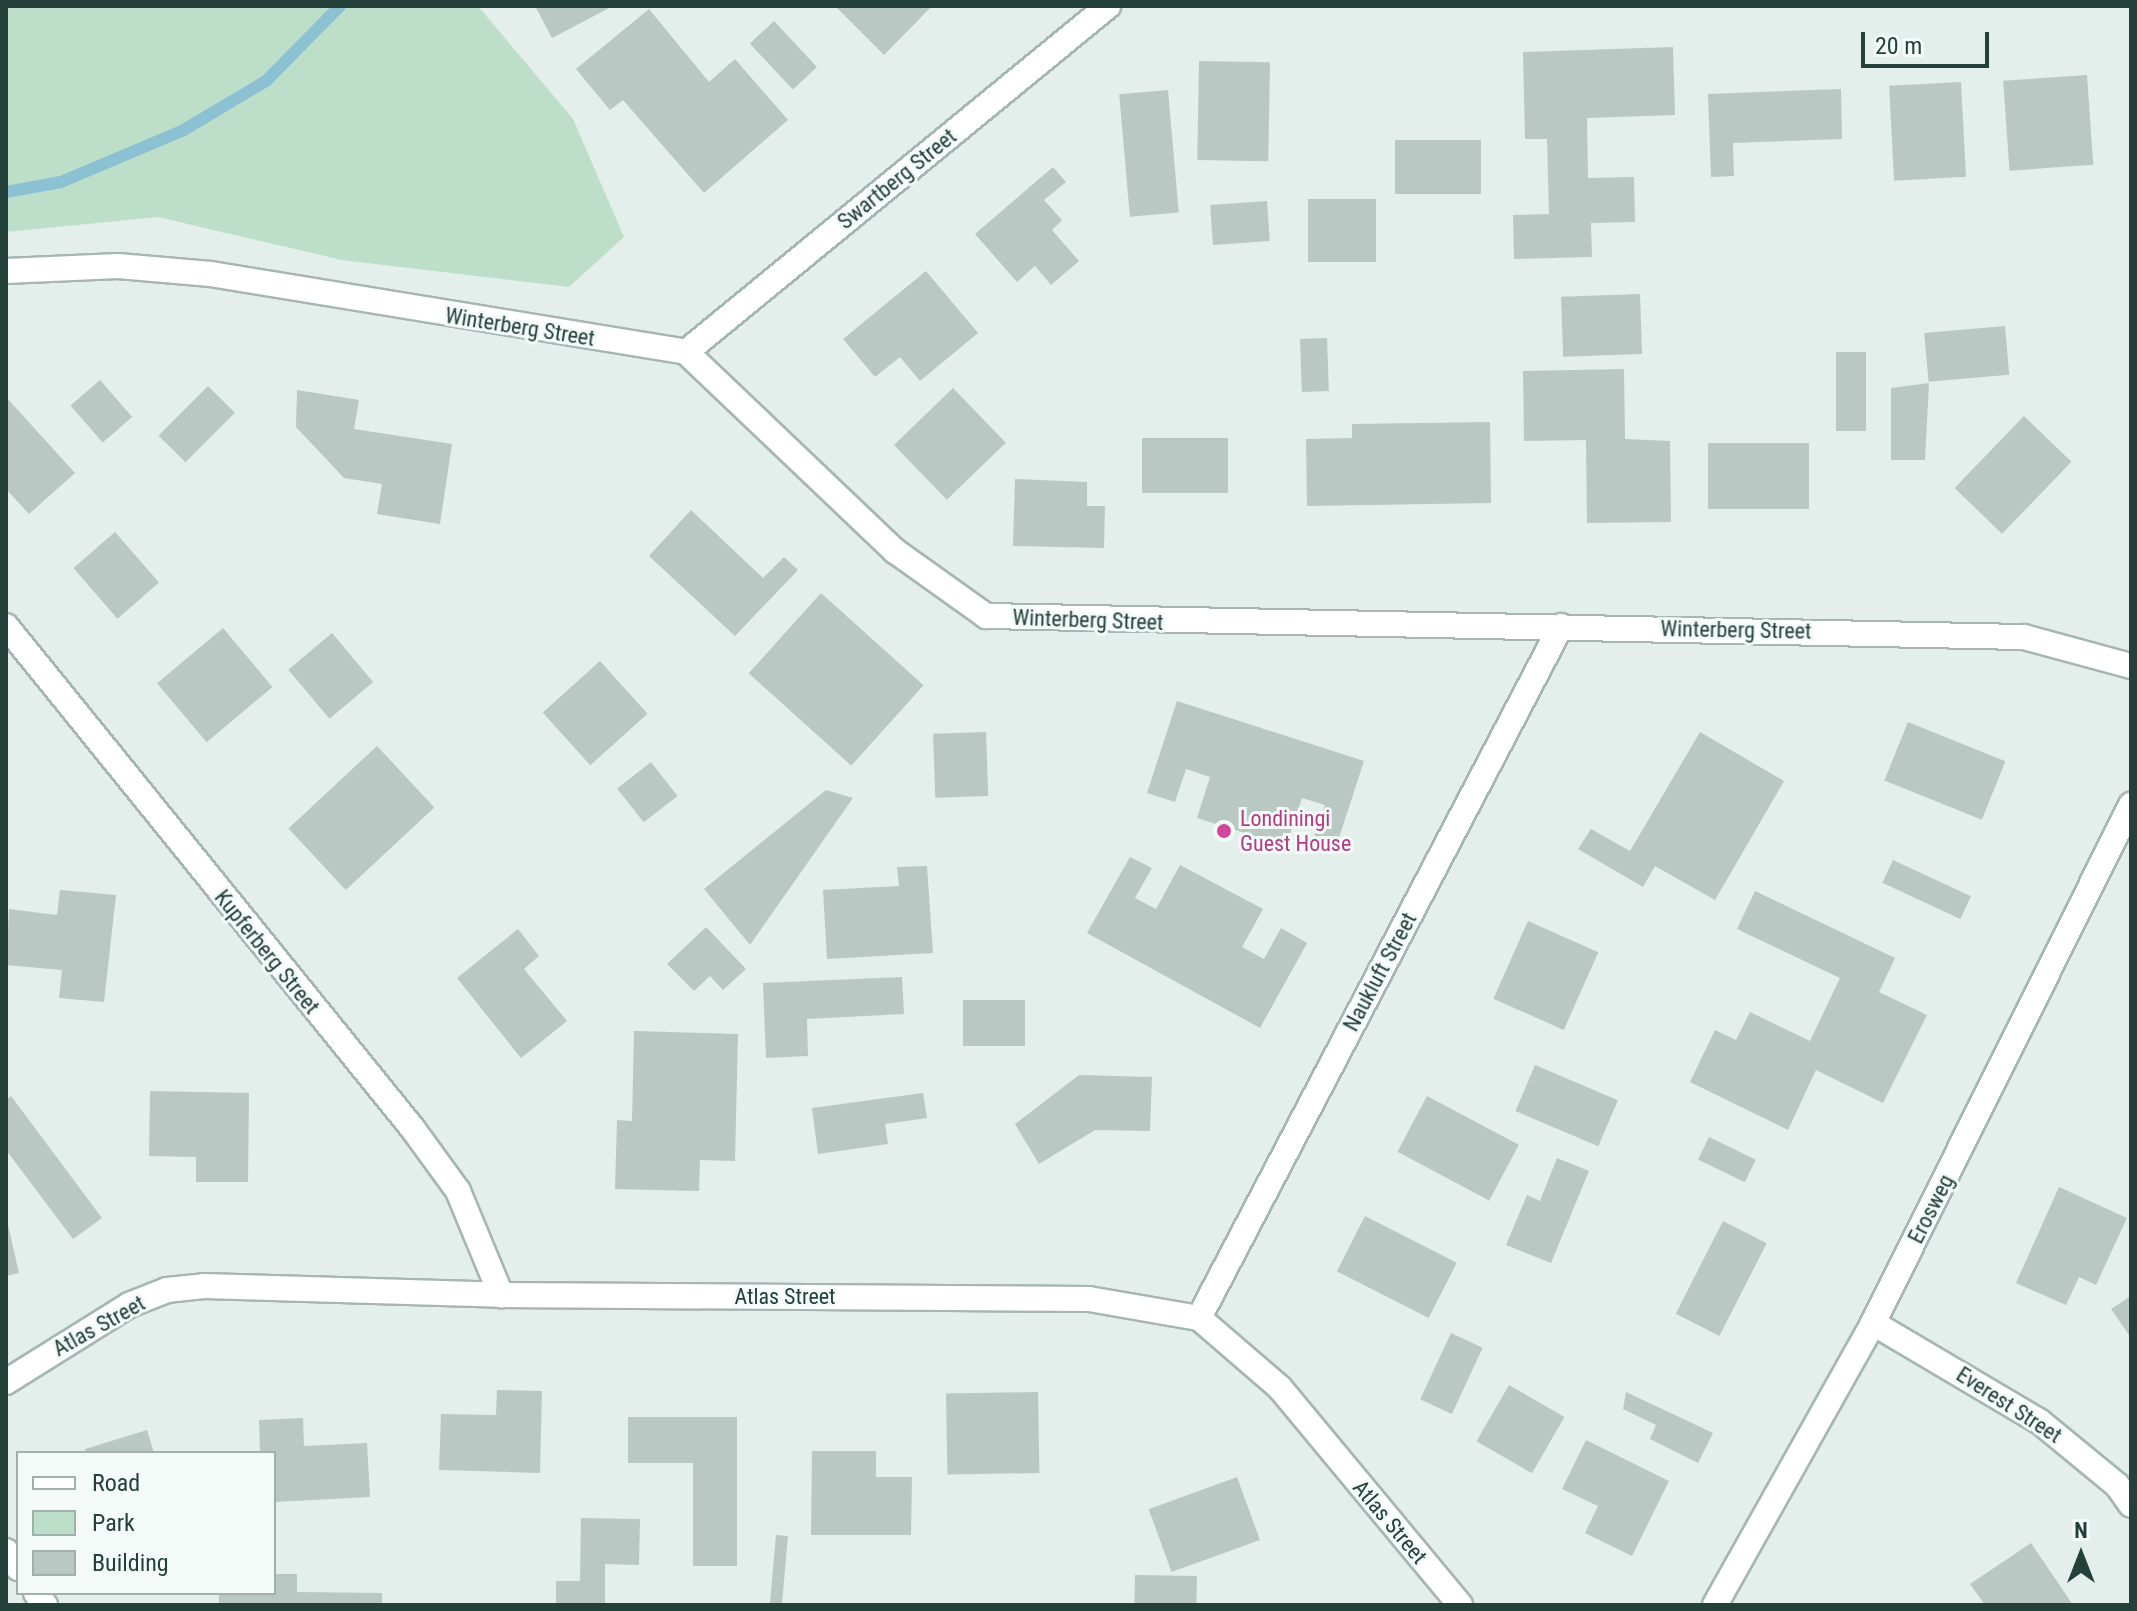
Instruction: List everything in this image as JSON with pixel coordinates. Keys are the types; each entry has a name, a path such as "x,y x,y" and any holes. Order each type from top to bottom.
{"street":[{"name":"Swartberg Street","path":"686,352 1108,6"},
{"name":"Winterberg Street","path":"6,271 118,266 211,274 686,352 895,551 986,616 2024,637 2131,666"},
{"name":"Kupferberg Street","path":"6,626 422,1141 458,1191 501,1295"},
{"name":"Naukluft Street","path":"1199,1318 1561,626"},
{"name":"Erosweg","path":"1715,1605 1873,1323 2131,805"},
{"name":"Atlas Street","path":"6,1382 129,1305 167,1290 204,1286 501,1295 1089,1299 1199,1318 1280,1388 1460,1605"},
{"name":"Everest Street","path":"1873,1323 2039,1421 2117,1485 2131,1505"}],"green space":[{"path":"6,6 478,6 573,119 624,237 569,287 342,260 158,217 6,232"}],"building":[{"path":"535,6 613,6 552,38"},
{"path":"835,6 932,6 884,55"},
{"path":"649,9 709,82 735,59 788,120 704,193 623,100 610,110 576,69"},
{"path":"774,21 817,67 793,90 750,44"},
{"path":"1673,47 1675,115 1587,118 1588,178 1634,177 1635,222 1591,223 1592,257 1514,259 1513,215 1549,214 1547,139 1525,139 1523,52"},
{"path":"1199,61 1270,62 1268,161 1197,160"},
{"path":"2087,75 2093,165 2009,171 2003,81"},
{"path":"1961,82 1966,177 1894,181 1889,86"},
{"path":"1841,89 1842,139 1733,143 1734,176 1711,177 1708,94"},
{"path":"1168,90 1179,213 1130,217 1119,94"},
{"path":"1395,140 1481,140 1481,194 1395,194"},
{"path":"1053,167 1066,182 1044,200 1062,220 1052,230 1079,261 1051,285 1035,266 1017,282 975,234"},
{"path":"1308,199 1376,199 1376,262 1308,262"},
{"path":"1267,201 1270,241 1213,245 1210,205"},
{"path":"926,271 978,333 920,381 900,357 875,377 843,339"},
{"path":"1640,294 1642,354 1563,357 1561,297"},
{"path":"2005,326 2009,375 1929,382 1924,333"},
{"path":"1327,338 1329,391 1302,392 1300,339"},
{"path":"1836,352 1866,352 1866,431 1836,431"},
{"path":"1624,369 1625,439 1670,441 1671,522 1587,523 1586,440 1524,441 1523,371"},
{"path":"100,380 132,417 103,443 71,406"},
{"path":"1929,383 1925,460 1891,460 1891,388"},
{"path":"208,386 235,413 185,462 159,435"},
{"path":"953,388 1006,443 947,500 894,445"},
{"path":"297,390 359,400 354,429 452,444 440,524 377,514 382,484 344,478 296,427"},
{"path":"6,397 75,473 29,514 6,489"},
{"path":"2024,416 2071,462 2002,534 1955,488"},
{"path":"1490,422 1491,503 1307,506 1306,439 1352,438 1352,424"},
{"path":"1142,438 1228,438 1228,493 1142,493"},
{"path":"1708,443 1809,443 1809,509 1708,509"},
{"path":"1015,479 1087,482 1087,506 1105,506 1104,548 1013,546"},
{"path":"691,510 763,578 784,557 798,570 735,636 649,556"},
{"path":"115,532 159,583 117,619 73,568"},
{"path":"821,593 924,685 851,766 749,673"},
{"path":"223,628 272,687 207,742 157,683"},
{"path":"332,633 373,682 329,719 288,670"},
{"path":"600,661 648,714 590,765 543,713"},
{"path":"1177,701 1364,761 1337,844 1314,837 1325,805 1302,798 1286,846 1197,818 1210,777 1186,769 1175,802 1147,793"},
{"path":"1908,722 2005,761 1982,820 1884,780"},
{"path":"986,732 988,796 935,798 933,734"},
{"path":"1700,732 1784,781 1715,900 1655,866 1643,887 1578,849 1591,829 1630,851"},
{"path":"377,746 434,807 346,890 289,829"},
{"path":"651,762 677,796 644,822 617,788"},
{"path":"826,790 853,798 750,945 704,889"},
{"path":"1130,857 1152,868 1135,898 1156,909 1180,865 1263,909 1242,947 1264,959 1281,928 1307,943 1260,1028 1087,933"},
{"path":"1893,860 1971,896 1960,919 1882,883"},
{"path":"927,866 933,953 827,959 823,890 899,886 897,867"},
{"path":"60,890 116,895 104,1002 59,998 62,970 6,965 9,909 57,915"},
{"path":"1755,891 1895,958 1879,992 1927,1015 1883,1103 1816,1070 1788,1130 1690,1082 1715,1030 1736,1040 1750,1012 1810,1041 1840,978 1737,929"},
{"path":"1528,921 1598,952 1564,1030 1493,999"},
{"path":"706,927 746,969 723,990 710,976 694,991 667,964"},
{"path":"518,929 539,956 524,969 567,1021 521,1058 457,978"},
{"path":"902,977 904,1014 807,1019 808,1056 766,1058 763,983"},
{"path":"963,1000 1025,1000 1025,1046 963,1046"},
{"path":"634,1031 738,1034 735,1161 700,1160 699,1191 615,1189 617,1120 632,1121"},
{"path":"1535,1065 1618,1100 1598,1146 1515,1111"},
{"path":"1079,1075 1152,1077 1150,1131 1095,1130 1039,1164 1015,1124"},
{"path":"150,1091 249,1093 248,1182 196,1182 196,1157 149,1156"},
{"path":"923,1093 927,1118 885,1124 888,1144 818,1154 812,1108"},
{"path":"11,1096 102,1218 73,1239 6,1150 6,1100"},
{"path":"1427,1096 1519,1145 1489,1200 1397,1152"},
{"path":"1709,1137 1756,1160 1745,1182 1698,1159"},
{"path":"1557,1158 1589,1171 1551,1263 1506,1245 1527,1195 1540,1201"},
{"path":"2059,1187 2127,1218 2096,1285 2079,1277 2066,1305 2016,1283"},
{"path":"6,1216 19,1273 6,1276"},
{"path":"1365,1216 1457,1263 1429,1318 1337,1271"},
{"path":"1723,1221 1767,1243 1719,1336 1676,1314"},
{"path":"2131,1296 2131,1338 2111,1309"},
{"path":"1451,1333 1483,1348 1452,1414 1420,1399"},
{"path":"1509,1385 1564,1417 1532,1473 1476,1441"},
{"path":"497,1390 542,1391 540,1473 439,1470 441,1414 496,1415"},
{"path":"1038,1392 1039,1473 947,1475 946,1394"},
{"path":"1626,1392 1713,1433 1698,1463 1650,1439 1656,1425 1623,1409"},
{"path":"628,1417 737,1417 737,1566 693,1566 693,1463 628,1463"},
{"path":"303,1418 304,1446 367,1443 370,1497 276,1502 276,1451 260,1451 259,1420"},
{"path":"147,1430 153,1451 86,1451"},
{"path":"1586,1440 1669,1481 1632,1556 1585,1533 1598,1506 1562,1489"},
{"path":"812,1451 876,1451 876,1477 912,1477 911,1535 811,1535"},
{"path":"1237,1477 1260,1540 1172,1572 1149,1509"},
{"path":"581,1518 640,1519 639,1565 605,1564 605,1605 556,1605 556,1581 580,1581"},
{"path":"776,1535 788,1536 782,1605 770,1605"},
{"path":"2031,1543 2073,1605 1985,1605 1970,1584"},
{"path":"276,1574 297,1574 297,1592 382,1593 382,1605 219,1605 219,1595 276,1595"},
{"path":"1135,1575 1197,1576 1196,1605 1134,1605"}],"waterway":[{"path":"6,192 61,182 182,131 266,81 340,6"}],"place":[{"name":"Londiningi Guest House","path":"1224,831"}]}
